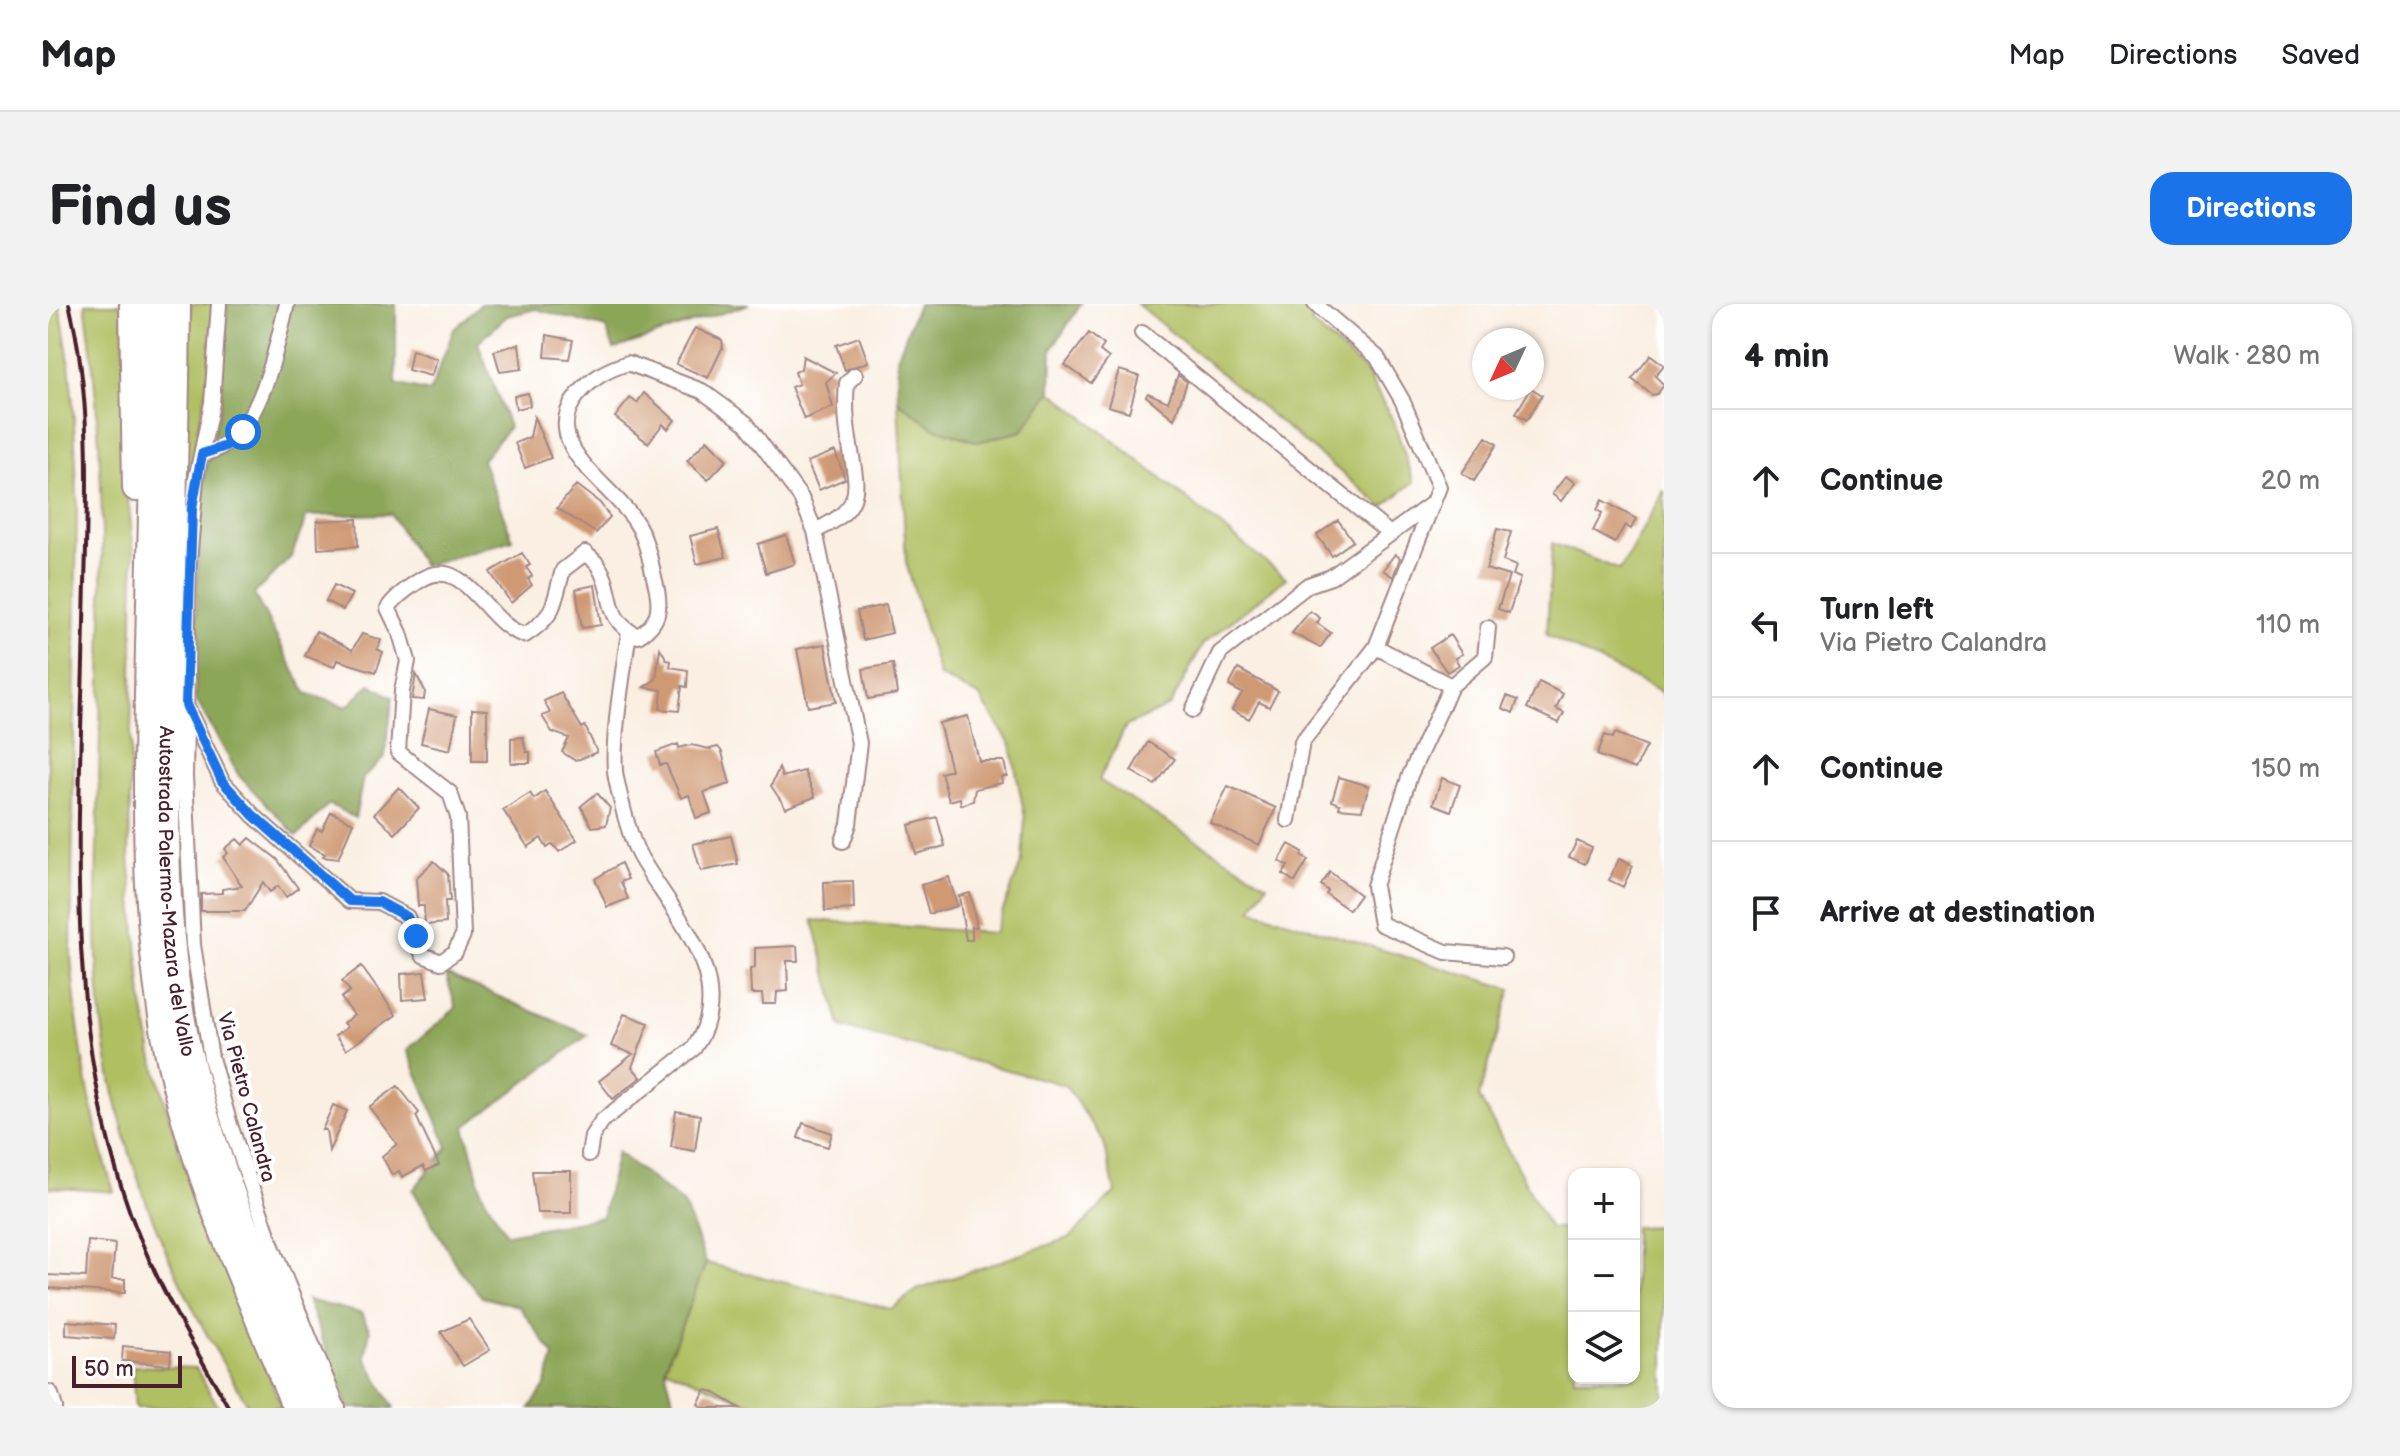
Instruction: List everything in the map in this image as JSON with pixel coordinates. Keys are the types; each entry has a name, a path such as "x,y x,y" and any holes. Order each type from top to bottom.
{"highway":[{"path":"133,304 136,487 151,579"},
{"name":"Autostrada Palermo-Mazara del Vallo","path":"156,304 146,849 160,1006 169,1054 200,1165 227,1241 296,1408"},
{"name":"Autostrada Palermo-Mazara del Vallo","path":"180,304 166,812 173,958 188,1051 207,1118 244,1226 319,1408"}],"main road":[{"path":"48,1395 52,1408"}],"street":[{"name":"Via Pietro Calandra","path":"219,304 212,403 192,508 186,823 193,945 211,1058 251,1189 338,1408"},
{"path":"202,454 226,446 248,422 287,304"},
{"path":"1288,820 1302,742 1376,647 1439,487 1377,357 1315,304"},
{"path":"1142,333 1390,534"},
{"path":"186,705 222,781 253,815 350,901 379,902 407,917 423,955 441,962 455,952 463,935 458,817 450,793 398,752 397,736 408,661 400,633 388,608 394,599 433,573 449,574 460,580 512,632 525,635 544,623 554,609 563,570 585,553 599,566 614,615 629,632 638,636 651,628 661,605 651,553 637,524 618,496 588,470 564,433 563,419 573,401 604,371 628,363 702,391 746,423 785,472 815,531 859,743 857,778 843,841"},
{"path":"815,531 837,521 853,504 858,482 845,407 847,383 855,375"},
{"path":"1193,710 1220,653 1308,585 1331,577 1433,503"},
{"path":"1488,628 1485,657 1451,686 1410,775 1374,886 1381,924 1446,952 1503,957"},
{"path":"589,1154 592,1136 602,1121 694,1048 705,1031 709,1011 704,967 691,933 638,853 615,774 629,632"},
{"path":"1376,647 1451,686"}],"green space":[{"path":"48,304 59,304 64,328 72,400 77,496 71,956 85,1076 114,1192 48,1187"},
{"path":"85,304 123,304 127,488 134,554 129,857 142,998 152,1055 178,1148 282,1408 250,1408 183,1287 132,1160 109,1070 99,998 96,926 101,482 93,363"},
{"path":"191,304 213,304 208,384 189,475 184,476"},
{"path":"227,304 396,304 396,384 430,392 454,329 481,304 749,304 614,349 606,328 536,309 507,316 478,343 509,427 482,460 513,540 423,566 391,514 307,516 291,557 254,594 306,693 347,707 370,684 393,697 385,757 363,778 355,818 329,804 297,836 239,776 195,698 199,500 220,405"},
{"path":"918,304 1081,304 1052,349 1051,391 1022,431 978,442 933,427 898,401 897,358"},
{"path":"1137,304 1328,304 1311,323 1365,370 1394,422 1414,482 1383,507"},
{"path":"1051,391 1286,578 1203,644 1170,706 1126,726 1099,780 1267,884 1252,910 1511,989 1479,1097 1550,1228 1568,1228 1568,1384 1640,1384 1640,1227 1664,1226 1664,1408 760,1408 665,1368 706,1263 891,1309 917,1290 1071,1237 1115,1192 1104,1142 1065,1085 841,1027 813,920 994,933 1022,861 1025,818 1011,745 979,696 939,676 906,562 898,401 934,427 1022,431"},
{"path":"1664,490 1664,697 1661,692 1547,635 1552,543 1620,570"},
{"path":"446,974 588,1035 465,1127 482,1193 507,1234 602,1217 617,1152 684,1204 706,1263 665,1368 675,1408 530,1408 545,1386 554,1356 519,1306 482,1297 457,1266 413,1190 448,1147 407,1050 456,1008"},
{"path":"307,1300 361,1313 370,1330 365,1357 394,1408 348,1408"},
{"path":"132,1366 196,1368 219,1408 135,1408"}],"building":[{"path":"695,328 722,340 723,346 708,378 676,364"},
{"path":"1089,333 1104,345 1100,351 1109,358 1091,383 1065,365"},
{"path":"547,335 573,340 569,359 545,357"},
{"path":"859,337 868,362 845,370 836,345"},
{"path":"519,344 522,369 500,372 494,351"},
{"path":"412,350 437,359 431,376 408,370"},
{"path":"1651,355 1664,365 1655,376 1664,385 1657,394 1652,395 1632,379"},
{"path":"803,356 836,373 826,382 833,407 804,419 791,387 799,384 795,372 801,369"},
{"path":"1119,370 1139,376 1129,412 1108,406"},
{"path":"1178,375 1187,382 1174,419 1146,396 1148,393 1168,402"},
{"path":"528,393 530,406 516,409 514,396"},
{"path":"644,393 675,420 668,429 663,424 648,443 615,417 630,398 637,403"},
{"path":"1524,400 1539,400 1527,420 1516,413"},
{"path":"534,417 551,458 525,468 515,443 530,437"},
{"path":"1486,437 1497,444 1474,481 1462,473"},
{"path":"707,440 727,460 708,480 687,461"},
{"path":"835,451 845,479 819,490 807,462"},
{"path":"1566,476 1575,483 1561,501 1552,494"},
{"path":"576,485 600,503 610,517 596,533 557,508"},
{"path":"1602,500 1636,519 1631,529 1625,525 1615,543 1593,531 1602,513 1597,510"},
{"path":"357,519 358,546 318,549 317,521"},
{"path":"1338,520 1353,541 1332,556 1317,535"},
{"path":"718,529 726,557 697,564 690,536"},
{"path":"1497,529 1511,532 1503,561 1516,566 1513,575 1520,578 1509,613 1498,609 1509,576 1486,569"},
{"path":"786,535 795,564 766,573 758,544"},
{"path":"522,553 530,565 526,567 532,576 528,579 532,585 511,603 490,572"},
{"path":"1395,554 1400,558 1393,577 1383,570"},
{"path":"334,585 352,594 343,610 326,601"},
{"path":"595,585 601,625 582,628 576,589"},
{"path":"886,605 892,633 863,640 857,611"},
{"path":"1310,611 1320,618 1317,623 1331,633 1320,648 1292,633"},
{"path":"316,631 352,650 362,634 381,640 377,649 383,652 376,672 337,660 334,667 305,656"},
{"path":"1450,635 1462,654 1455,658 1459,665 1447,672 1430,648"},
{"path":"825,644 836,702 808,707 797,649"},
{"path":"660,648 667,660 671,661 670,667 688,670 687,687 682,686 679,711 660,709 662,690 644,687 656,679"},
{"path":"893,664 897,694 868,699 863,669"},
{"path":"1238,669 1278,691 1269,707 1259,702 1249,719 1232,710 1242,693 1229,686"},
{"path":"416,674 425,691 424,700 412,699"},
{"path":"1539,682 1563,694 1556,709 1564,713 1559,723 1527,708"},
{"path":"561,693 582,728 585,726 597,752 574,760 562,752 569,738 552,732 542,716 550,713 544,701"},
{"path":"1507,696 1518,700 1513,713 1502,708"},
{"path":"429,709 457,715 450,750 421,743"},
{"path":"472,709 487,710 487,761 472,761"},
{"path":"968,716 979,761 1004,761 1007,776 1001,777 1002,783 975,789 973,801 961,805 960,798 949,801 941,773 951,770 939,723"},
{"path":"1615,733 1647,746 1635,769 1597,755 1605,735 1613,738"},
{"path":"523,737 526,752 530,752 530,763 511,763 511,738"},
{"path":"1148,742 1175,759 1155,785 1131,771"},
{"path":"678,744 679,748 691,745 710,749 718,747 722,752 730,784 704,792 711,813 696,818 689,795 681,798 666,764 660,765 656,752"},
{"path":"779,768 782,777 804,771 815,797 786,808 771,786"},
{"path":"1339,777 1369,786 1362,810 1339,808 1340,804 1332,801"},
{"path":"1442,778 1460,785 1451,811 1433,804"},
{"path":"1228,786 1276,808 1259,845 1210,823"},
{"path":"399,787 419,808 395,834 374,814"},
{"path":"545,791 577,840 559,852 553,844 547,848 541,838 528,847 503,810 530,793 534,799"},
{"path":"597,793 610,808 606,825 592,827 581,806"},
{"path":"331,812 353,823 338,859 323,857 325,854 309,846 317,829 322,831"},
{"path":"937,817 945,846 916,854 909,825"},
{"path":"731,836 738,864 701,871 693,844"},
{"path":"250,838 277,859 298,888 286,897 278,886 270,892 263,882 245,911 201,911 201,894 222,893 222,889 242,886 223,857 228,853 225,849 237,839 243,845"},
{"path":"1577,841 1592,848 1585,864 1569,857"},
{"path":"1289,844 1303,852 1301,856 1308,860 1295,882 1283,874 1288,866 1279,861"},
{"path":"1619,859 1633,866 1623,887 1609,880"},
{"path":"434,861 448,874 450,901 445,901 446,923 425,925 424,906 418,906 416,878"},
{"path":"621,863 628,879 621,882 628,899 607,907 595,879"},
{"path":"1330,872 1360,895 1349,910 1326,894 1328,891 1321,885"},
{"path":"949,877 957,906 929,914 921,885"},
{"path":"853,881 854,909 825,911 824,882"},
{"path":"970,893 977,927 972,927 972,940 966,940 959,896"},
{"path":"797,946 798,961 787,961 788,991 777,992 776,1004 763,1004 762,994 751,994 750,969 755,968 755,948"},
{"path":"361,966 396,1015 346,1050 335,1036 347,1027 343,1023 354,1015 341,998 350,991 342,981"},
{"path":"424,972 428,998 402,1000 401,974"},
{"path":"624,1014 649,1023 632,1067 641,1077 613,1099 599,1081 633,1054 611,1046"},
{"path":"398,1086 419,1113 416,1116 439,1165 426,1171 423,1166 402,1177 399,1171 392,1175 382,1156 397,1144 369,1107"},
{"path":"333,1105 347,1111 329,1151 326,1130 322,1130"},
{"path":"676,1111 700,1115 695,1151 671,1147"},
{"path":"803,1123 832,1133 828,1147 798,1138"},
{"path":"532,1171 571,1171 571,1213 537,1213"},
{"path":"88,1241 115,1244 112,1279 125,1279 125,1293 48,1288 48,1275 86,1277"},
{"path":"469,1319 490,1350 463,1366 441,1332"},
{"path":"66,1321 115,1325 114,1339 66,1335"},
{"path":"123,1346 171,1351 170,1365 122,1361"},
{"path":"705,1390 740,1408 705,1408 698,1404"}],"railway":[{"path":"69,304 83,383 86,423 79,838 83,981 91,1052 104,1122 133,1220 170,1302 229,1408"}],"route":[{"path":"243,432 215,452 202,454 196,479 189,563 186,705 222,781 253,815 317,875 350,901 379,902 407,917 416,936"}]}
